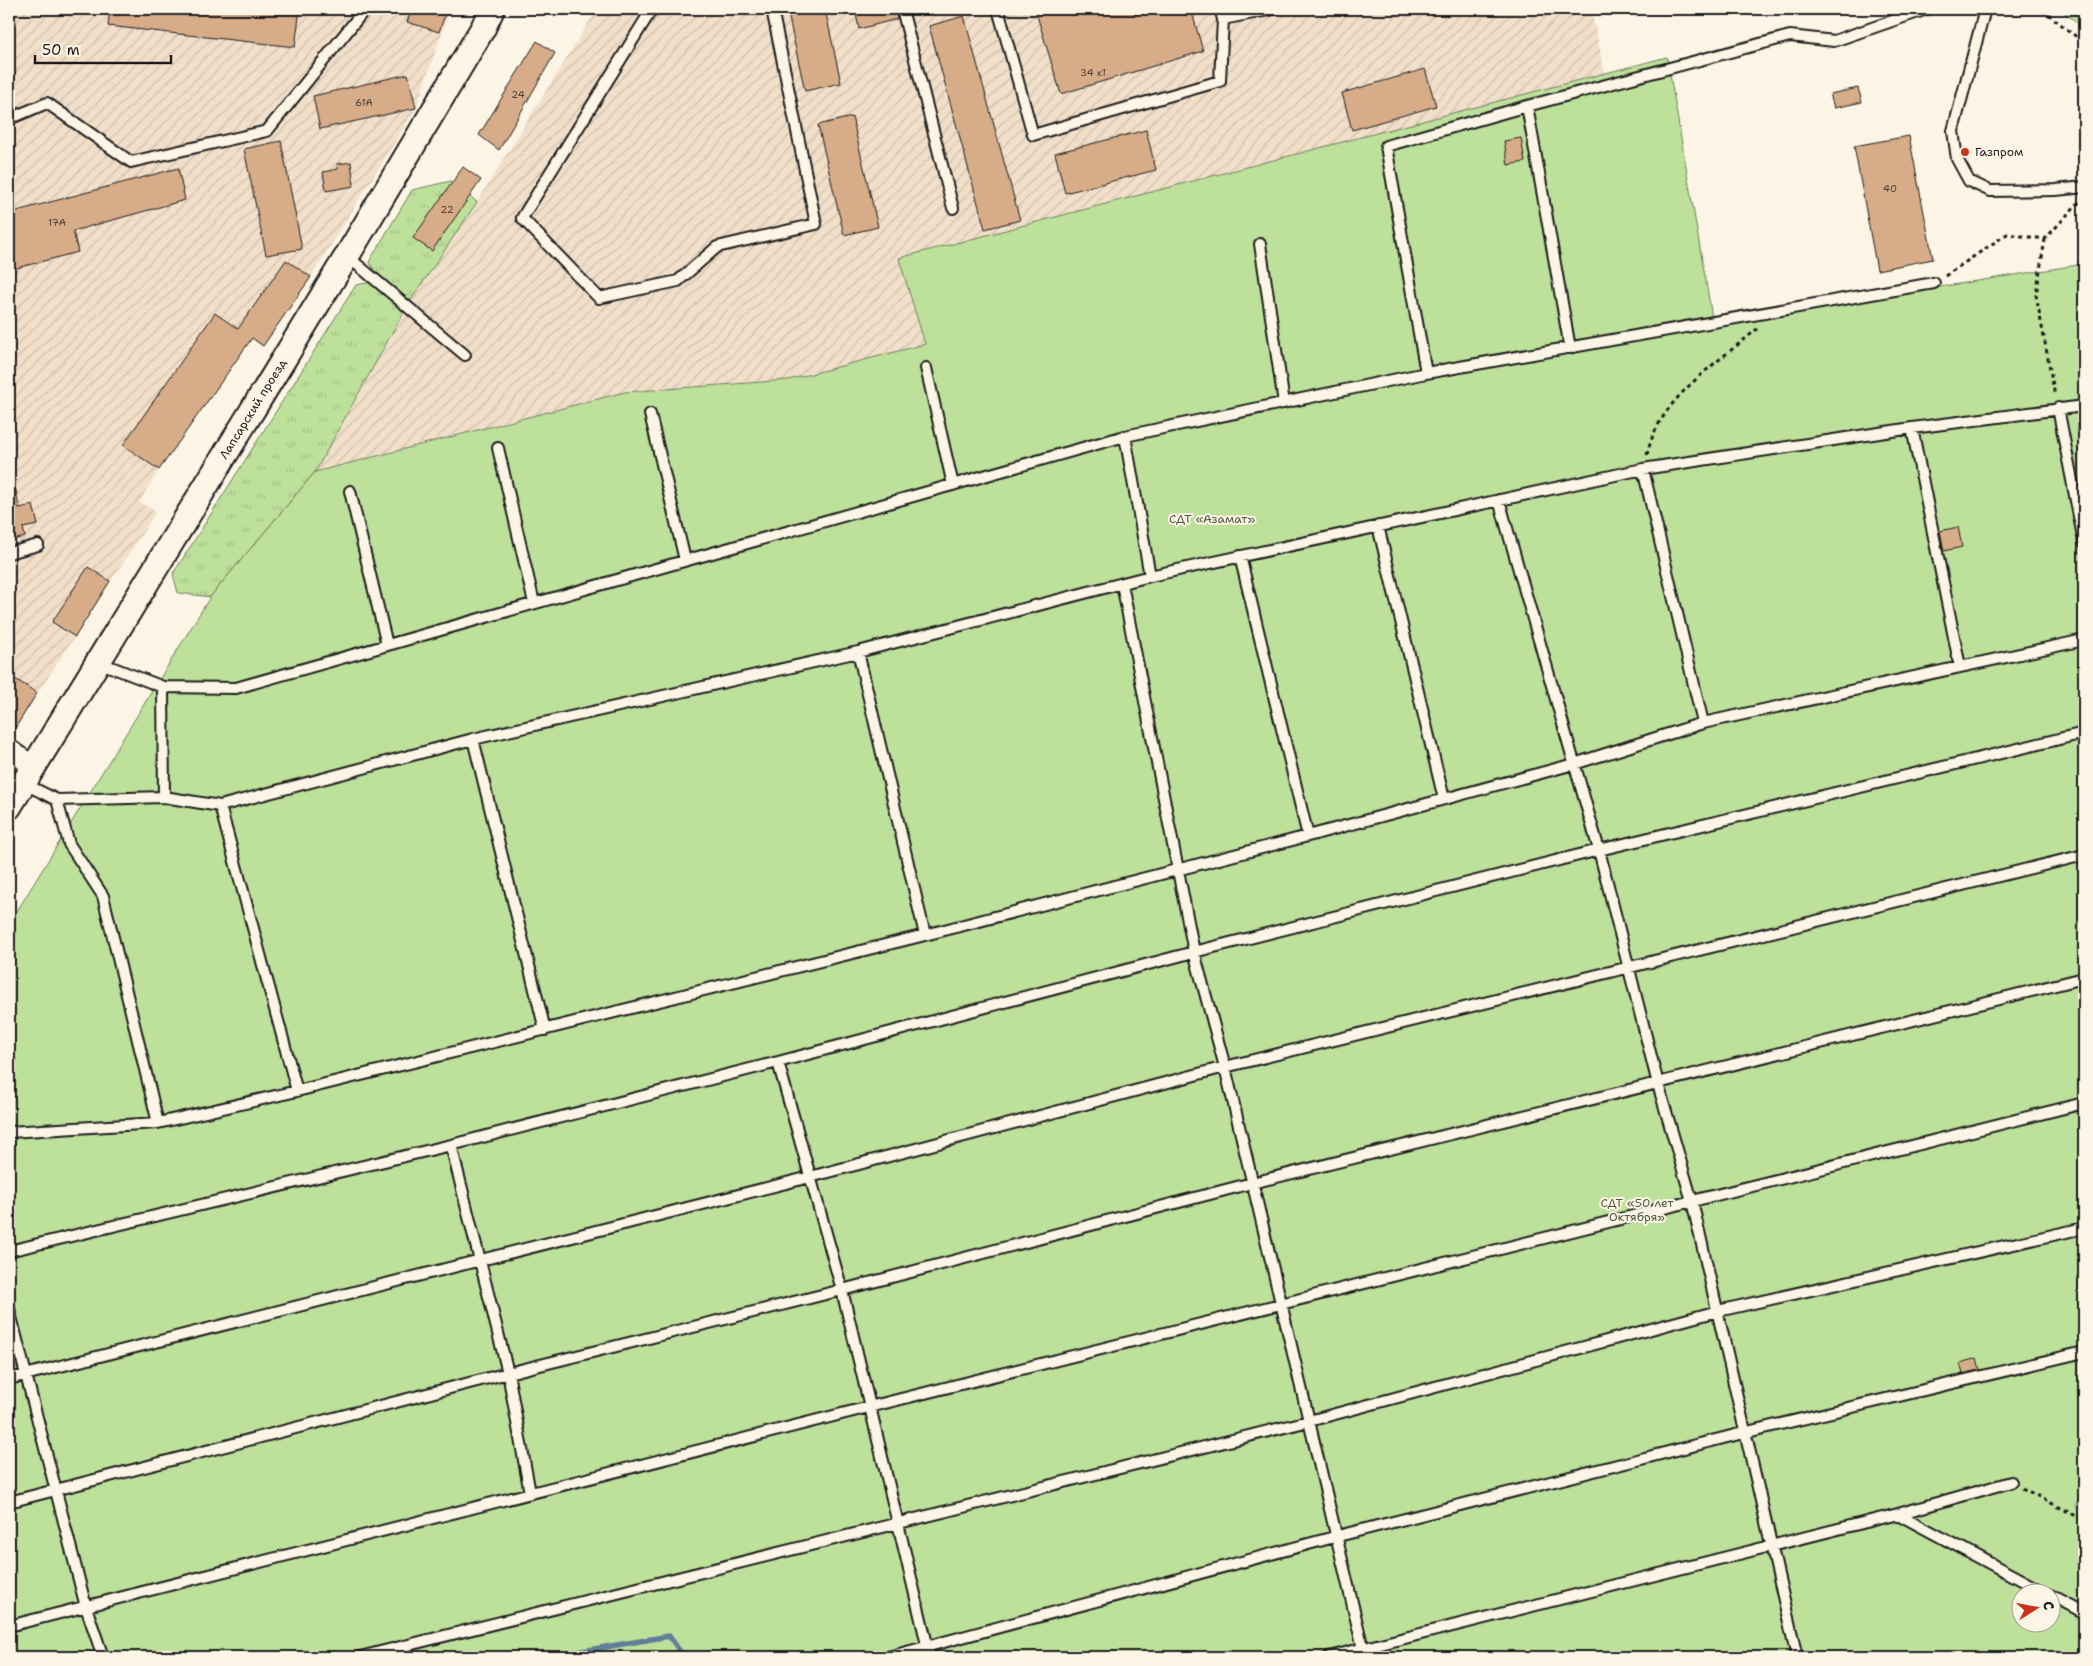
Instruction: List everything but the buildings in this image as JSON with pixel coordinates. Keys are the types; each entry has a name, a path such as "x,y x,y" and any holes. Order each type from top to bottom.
{"street":[{"name":"Лапсарский проезд","path":"9,807 347,256 483,28 492,9"},
{"path":"9,749 29,775"}],"lane":[{"path":"9,119 47,103 131,162 266,130 365,9"},
{"path":"652,9 522,218 600,298 678,281 717,247 816,224 772,9"},
{"path":"902,9 953,208"},
{"path":"998,9 1033,135 1220,81 1221,14 1274,9"},
{"path":"1426,373 1386,146 1527,106 1790,36 1834,41 1927,9"},
{"path":"1985,9 1953,131 1957,159 1969,181 1990,191 2056,190 2084,187"},
{"path":"1527,106 1570,348"},
{"path":"1260,244 1284,402"},
{"path":"347,256 465,356"},
{"path":"98,662 163,687 236,688 1125,436 1426,373 1934,283"},
{"path":"926,368 953,484"},
{"path":"57,800 164,796 220,806 474,740 858,652 1150,576 1644,468 1912,428 2084,406"},
{"path":"2058,408 2084,542"},
{"path":"650,414 685,560"},
{"path":"1912,428 1960,667"},
{"path":"1125,436 1150,576"},
{"path":"498,448 534,603"},
{"path":"1644,468 1703,722"},
{"path":"350,491 387,645"},
{"path":"1499,500 1599,850 1658,1084 1692,1201 1797,1657"},
{"path":"1378,526 1444,799"},
{"path":"9,553 38,545"},
{"path":"1240,556 1308,836"},
{"path":"1122,584 1194,952 1225,1067 1280,1304 1338,1536 1364,1653"},
{"path":"9,1132 158,1123 297,1091 926,935 1179,870 1574,764 1703,722 2084,640"},
{"path":"858,652 926,935"},
{"path":"163,687 164,796"},
{"path":"9,1251 451,1145 778,1062 1194,952 1599,850 2084,733"},
{"path":"474,740 545,1030"},
{"path":"29,775 57,800 69,844 103,896 158,1123"},
{"path":"220,806 297,1091"},
{"path":"9,1379 810,1177 1225,1067 2084,855"},
{"path":"9,1502 508,1373 842,1290 1252,1183 2084,978"},
{"path":"778,1062 842,1290 929,1652"},
{"path":"9,1626 869,1407 2084,1103"},
{"path":"451,1145 508,1373 530,1493"},
{"path":"360,1657 1309,1420 1718,1311 2084,1228"},
{"path":"9,1309 86,1607 103,1657"},
{"path":"888,1657 929,1652 1338,1536 1746,1432 2084,1352"},
{"path":"1330,1657 1364,1653 1898,1514 2010,1482"},
{"path":"1898,1514 2030,1584"},
{"path":"2060,1600 2084,1613"}],"path":[{"path":"2042,9 2084,43"},
{"path":"2058,408 2036,295 2045,239 2084,196"},
{"path":"1934,283 2007,234 2045,239"},
{"path":"1644,468 1650,439 1676,397 1779,311"},
{"path":"2010,1482 2084,1520"}],"shaded area":[{"path":"9,9 450,9 416,108 311,277 263,346 251,339 159,470 139,502 156,512 17,725 9,720"},
{"path":"597,9 1591,9 1605,74 900,258 926,344 788,380 625,392 315,472 407,306 477,202"}],"green space":[{"path":"2060,9 2084,9 2084,28"},
{"path":"1667,57 1713,323 2084,264 2084,1492 2075,1505 2084,1511 2084,1657 9,1657 9,924 210,597 315,472 625,392 788,380 925,344 899,258"},
{"path":"451,181 477,202 407,306 315,472 210,597 178,593 173,574 356,285 381,280 369,262 412,190"}],"waterway":[{"path":"548,1657 669,1636 684,1657"}],"place":[{"name":"Газпром","path":"1965,152"}],"park label":[{"name":"СДТ «Азамат»","path":"1212,519"},
{"name":"СДТ «50 лет Октября»","path":"1637,1210"}]}
